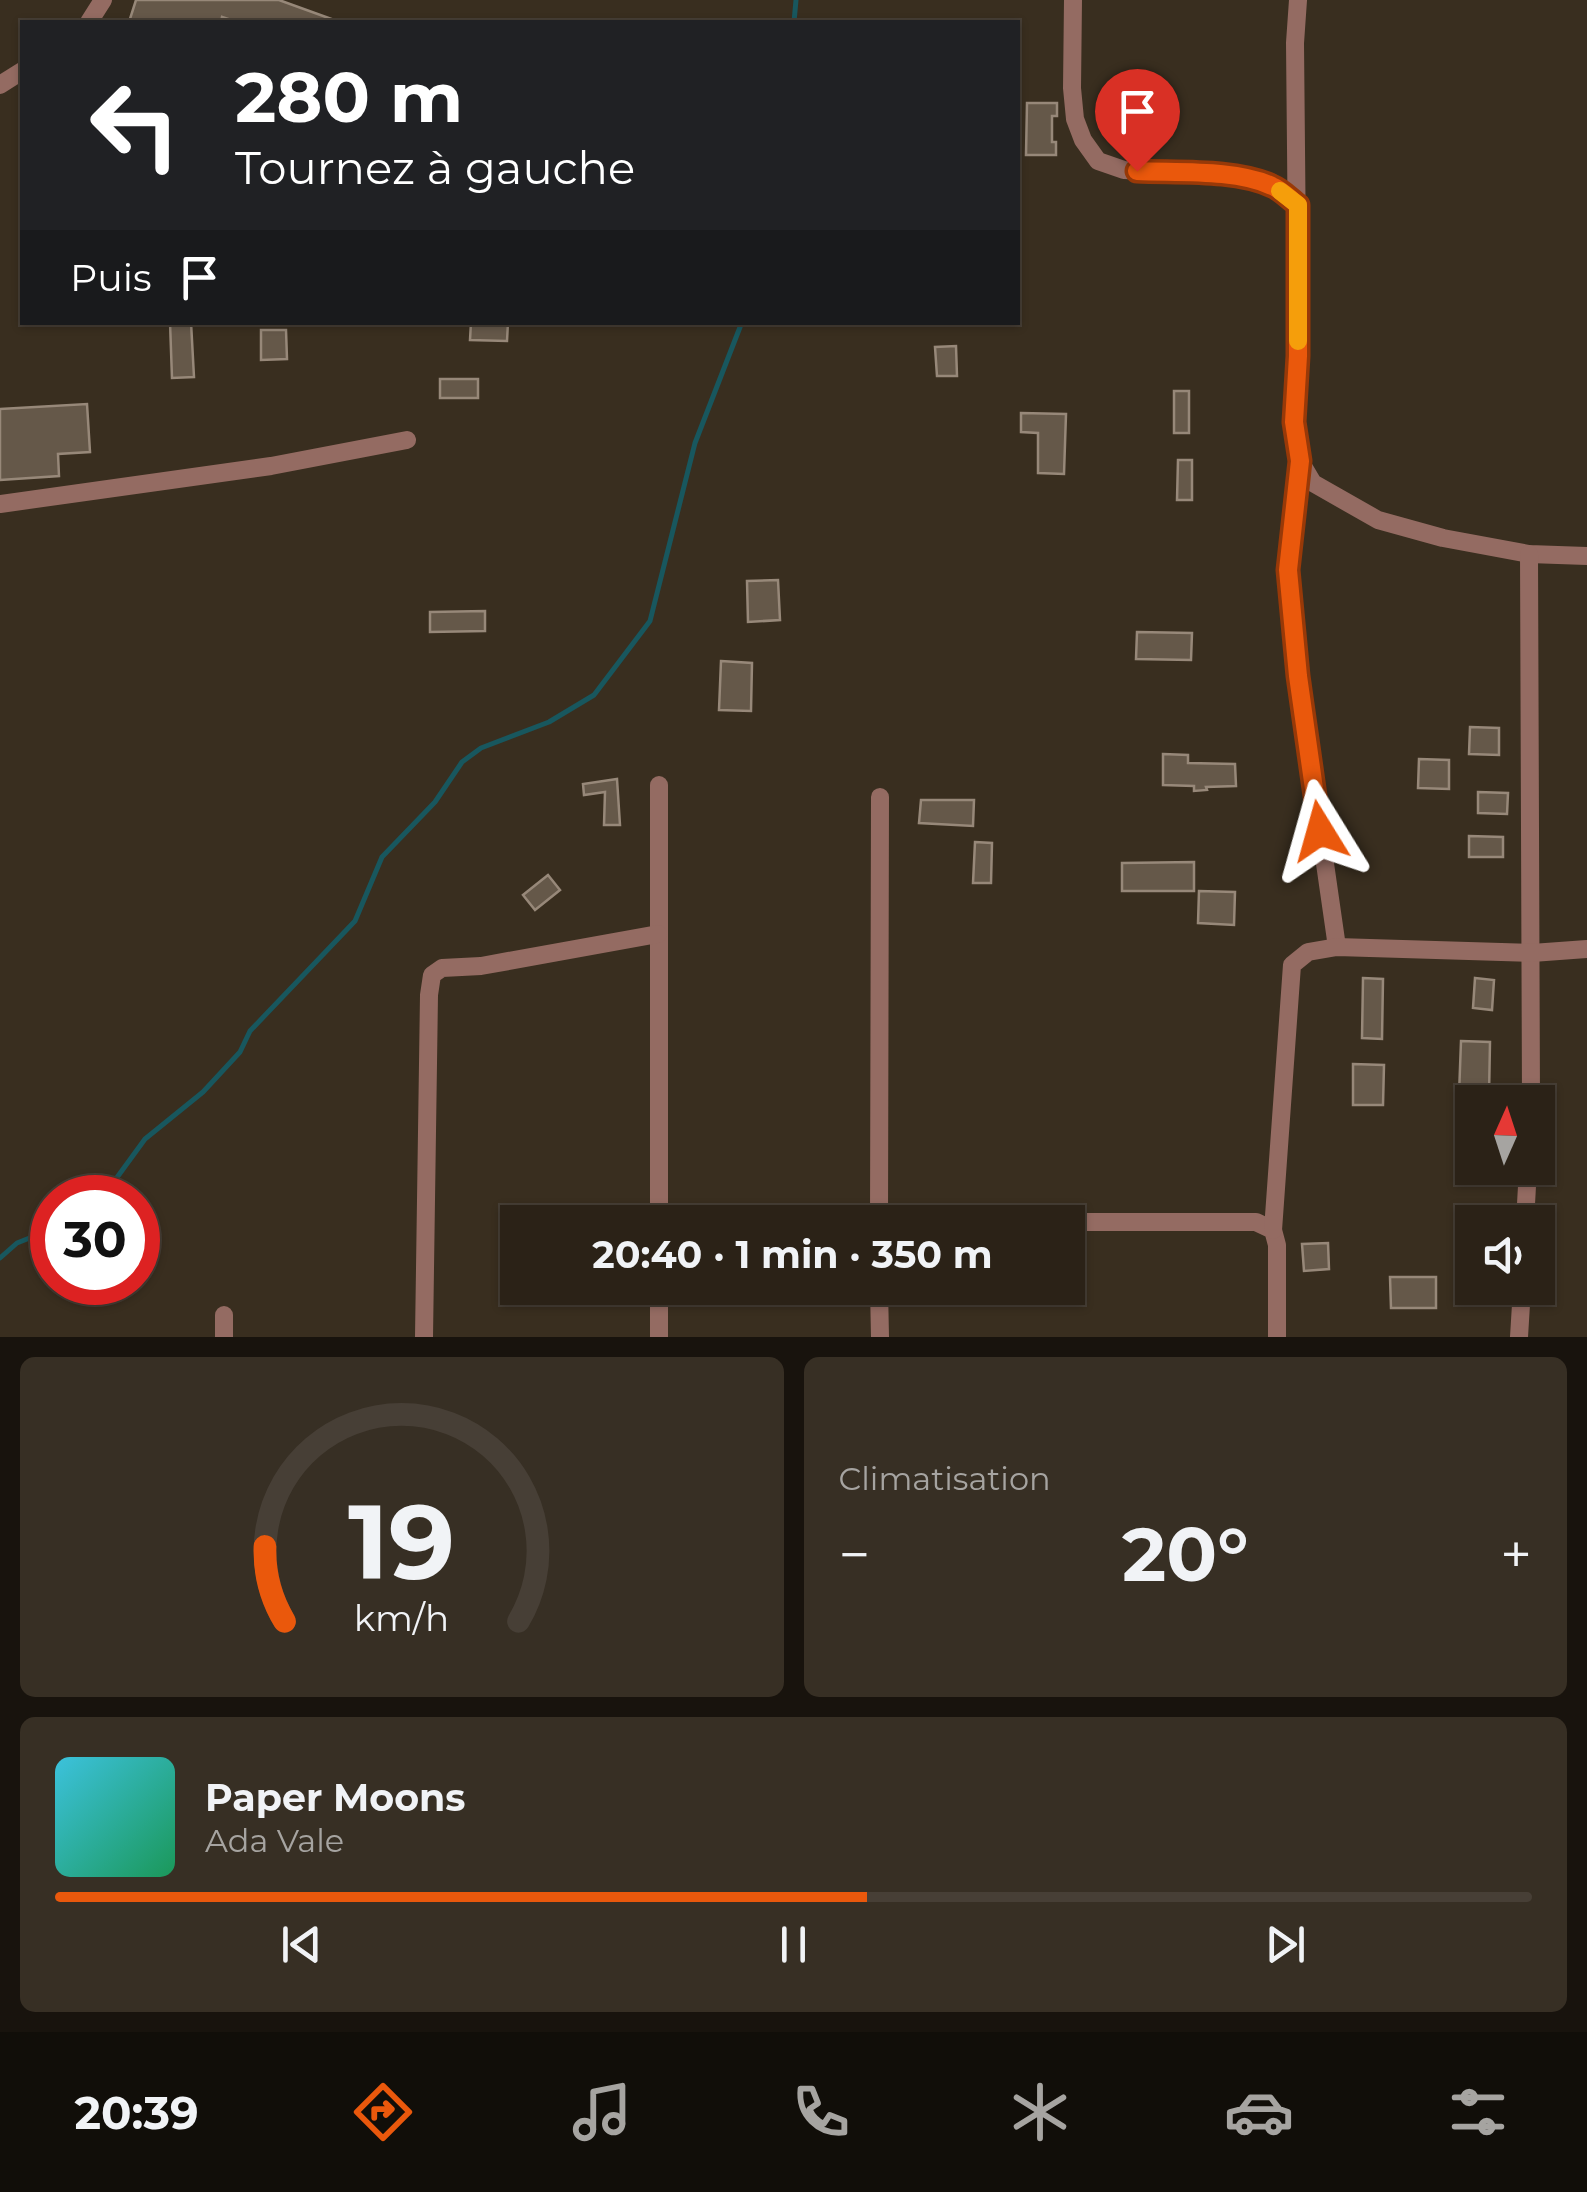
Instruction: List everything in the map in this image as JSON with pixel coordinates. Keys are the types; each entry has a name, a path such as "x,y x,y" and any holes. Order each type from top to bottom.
{"street":[{"path":"1073,0 1075,119 1082,140 1098,161 1124,170 1215,174 1255,181 1273,186 1298,205"},
{"path":"1298,0 1298,356 1294,422 1300,461 1288,570 1298,676 1336,947"},
{"path":"0,504 271,466 407,440"},
{"path":"1300,461 1313,483 1378,520 1443,538 1529,554 1587,556"},
{"path":"1529,554 1531,1085"},
{"path":"658,1205 659,784"},
{"path":"879,1205 880,796"},
{"path":"424,1337 432,975 442,968 481,966 658,934"},
{"path":"1277,1337 1273,1230 1292,964 1308,952 1336,947 1532,953 1587,949"},
{"path":"1085,1221 1244,1220 1273,1230"},
{"path":"659,1305 659,1337"},
{"path":"879,1305 880,1337"},
{"path":"1519,1337 1521,1305"},
{"path":"224,1316 224,1337"}],"building":[{"path":"136,0 279,0 334,20 222,17 130,20"},
{"path":"1027,103 1057,103 1057,116 1052,116 1056,155 1026,155"},
{"path":"170,325 191,325 194,377 172,378"},
{"path":"471,325 508,325 507,341 470,340"},
{"path":"261,330 286,330 287,359 261,360"},
{"path":"956,346 957,376 937,376 935,347"},
{"path":"440,379 478,379 478,398 440,398"},
{"path":"1174,391 1189,391 1189,433 1174,433"},
{"path":"87,404 90,452 58,454 59,476 0,480 0,409"},
{"path":"1021,413 1066,414 1064,474 1038,473 1038,433 1021,432"},
{"path":"1178,460 1192,460 1192,500 1177,500"},
{"path":"778,580 780,620 748,622 747,581"},
{"path":"485,611 485,631 430,632 430,612"},
{"path":"1137,632 1192,633 1191,660 1136,659"},
{"path":"721,661 752,663 751,711 719,710"},
{"path":"1470,727 1499,728 1499,755 1469,754"},
{"path":"1163,754 1188,755 1188,763 1235,764 1236,786 1194,791 1194,786 1163,785"},
{"path":"1419,759 1449,760 1449,789 1418,788"},
{"path":"617,779 620,825 604,825 605,792 584,795 583,784"},
{"path":"1478,792 1508,793 1507,814 1478,813"},
{"path":"921,800 974,800 973,826 919,823"},
{"path":"1469,836 1503,837 1503,857 1469,857"},
{"path":"975,842 992,843 991,883 973,883"},
{"path":"1194,862 1194,891 1122,891 1122,863"},
{"path":"548,875 560,890 535,910 523,895"},
{"path":"1199,891 1235,892 1234,925 1198,923"},
{"path":"1363,978 1383,979 1382,1039 1362,1038"},
{"path":"1475,978 1494,980 1492,1010 1473,1008"},
{"path":"1461,1041 1490,1042 1489,1085 1459,1085"},
{"path":"1353,1064 1384,1065 1383,1105 1353,1105"},
{"path":"1328,1243 1329,1269 1304,1271 1302,1244"},
{"path":"1390,1277 1436,1277 1436,1308 1391,1308"}],"waterway":[{"path":"794,20 796,0"},
{"path":"119,1175 145,1139 203,1092 240,1052 250,1031 355,921 382,857 435,802 462,762 481,748 549,722 594,695 650,621 695,443 741,325"},
{"path":"0,1258 30,1238"}],"slow traffic":[{"path":"1280,191 1298,205 1298,341"}],"route":[{"path":"1137,171 1215,174 1255,181 1273,186 1298,205 1294,422 1300,461 1288,570 1320,831"}]}
